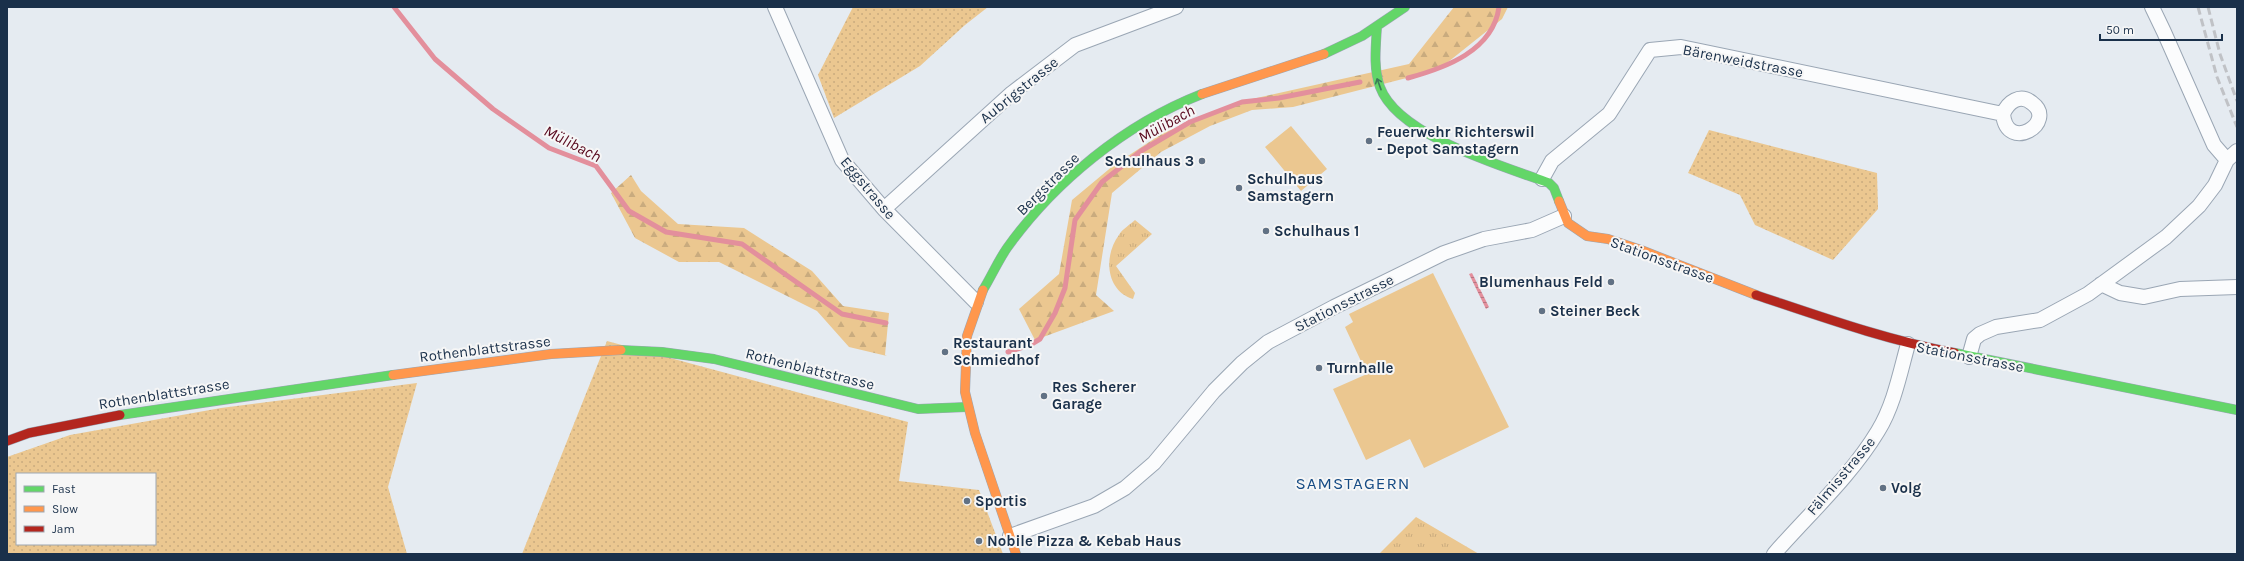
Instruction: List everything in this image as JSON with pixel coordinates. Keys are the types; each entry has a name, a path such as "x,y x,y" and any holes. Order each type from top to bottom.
{"street":[{"name":"Eggstrasse","path":"775,7 842,160 884,209 976,302"},
{"name":"Aubrigstrasse","path":"884,209 1012,92 1075,45 1176,7"},
{"name":"Bergstrasse","path":"1016,554 967,407 965,360 976,302 992,269 1010,243 1039,209 1060,188 1087,164 1148,120 1196,96 1347,44 1377,26 1386,16 1405,7"},
{"path":"1970,357 1974,338 1980,334 1996,327 2040,320 2088,294 2166,237 2199,206 2215,185 2232,156 2214,145 2152,7"},
{"path":"1377,26 1376,64 1380,87 1389,102 1419,130 1451,146 1542,179 1554,188 1564,216"},
{"name":"Bärenweidstrasse","path":"1542,179 1552,161 1609,114 1650,50 1681,47 2004,114"},
{"name":"Stationsstrasse","path":"1010,536 1094,506 1126,488 1154,463 1214,391 1242,363 1268,342 1334,306 1444,253 1484,239 1532,230 1564,216 1576,230 1587,236 1608,239 1641,250 1745,291 1864,332 1908,344 1970,357 2237,410"},
{"path":"2101,284 2120,293 2144,297 2180,289 2237,287"},
{"name":"Fälmisstrasse","path":"1774,554 1860,457 1879,430 1891,403 1908,344"},
{"name":"Rothenblattstrasse","path":"7,441 29,433 149,409 344,381 551,354 608,349 662,352 714,359 918,409 967,407"}],"green space":[{"path":"853,7 988,7 965,25 920,66 834,118 818,75"},
{"path":"1454,7 1508,7 1502,19 1438,70 1293,107 1252,110 1210,126 1161,152 1112,193 1096,295 1114,311 1035,340 1019,309 1059,274 1072,200 1114,165 1163,133 1239,102 1409,64"},
{"path":"1291,126 1327,169 1301,191 1265,147"},
{"path":"1709,130 1877,173 1878,209 1833,260 1755,225 1740,195 1688,173"},
{"path":"631,175 641,191 678,224 744,228 812,271 843,306 889,313 885,355 887,356 849,347 817,311 719,262 679,262 635,238 611,193"},
{"path":"1135,220 1152,234 1116,266 1135,293 1133,299 1124,295 1117,289 1112,281 1109,262 1114,243 1120,233"},
{"path":"1433,273 1509,427 1424,468 1410,439 1366,460 1333,389 1367,374 1345,327 1353,322 1349,314"},
{"path":"607,341 908,422 899,481 979,490 1003,554 522,554"},
{"path":"417,383 388,487 407,554 7,554 7,457 70,435 221,408"},
{"path":"1416,517 1479,554 1379,554"}],"shaded area":[{"path":"1472,273 1489,307 1486,309 1469,274"}],"waterway":[{"name":"Mülibach","path":"394,7 435,59 493,109 549,148 596,166 629,211 666,232 742,244 842,314 886,323"},
{"name":"Mülibach","path":"1408,78 1451,63 1477,46 1487,35 1495,22 1499,7"},
{"name":"Mülibach","path":"1008,352 1030,345 1040,339 1055,313 1065,288 1075,220 1102,182 1141,151 1190,122 1242,102 1279,98 1360,82"}],"railway":[{"path":"2198,7 2217,77 2237,127"},
{"path":"2208,7 2220,54 2237,101"}],"traffic: fast":[{"path":"1324,54 1362,36 1405,7"},
{"path":"1377,26 1376,72 1380,87 1391,104 1408,120 1429,134 1454,147 1506,168 1549,183 1554,188 1559,201"},
{"path":"983,290 1007,248 1046,200 1069,178 1093,158 1146,121 1202,94"},
{"path":"621,350 662,352 714,359 918,409 967,407"},
{"path":"1955,353 2237,410"},
{"path":"120,415 393,375"}],"traffic: slow":[{"path":"1202,94 1324,54"},
{"path":"1559,201 1568,223 1587,236 1608,239 1641,250 1756,295"},
{"path":"983,290 967,336 965,392 975,433 1016,554"},
{"path":"393,375 551,354 621,350"}],"traffic: jam":[{"path":"1756,295 1879,335 1955,353"},
{"path":"7,441 29,433 120,415"}],"place":[{"name":"Feuerwehr Richterswil - Depot Samstagern","path":"1369,141"},
{"name":"Schulhaus 3","path":"1202,161"},
{"name":"Schulhaus Samstagern","path":"1239,188"},
{"name":"Schulhaus 1","path":"1266,231"},
{"name":"Blumenhaus Feld","path":"1611,282"},
{"name":"Steiner Beck","path":"1542,311"},
{"name":"Restaurant Schmiedhof","path":"945,352"},
{"name":"Turnhalle","path":"1319,368"},
{"name":"Res Scherer Garage","path":"1044,396"},
{"name":"Volg","path":"1883,488"},
{"name":"Sportis","path":"967,501"},
{"name":"Nobile Pizza & Kebab Haus","path":"979,541"}],"district":[{"name":"SAMSTAGERN","path":"1353,483"}]}
